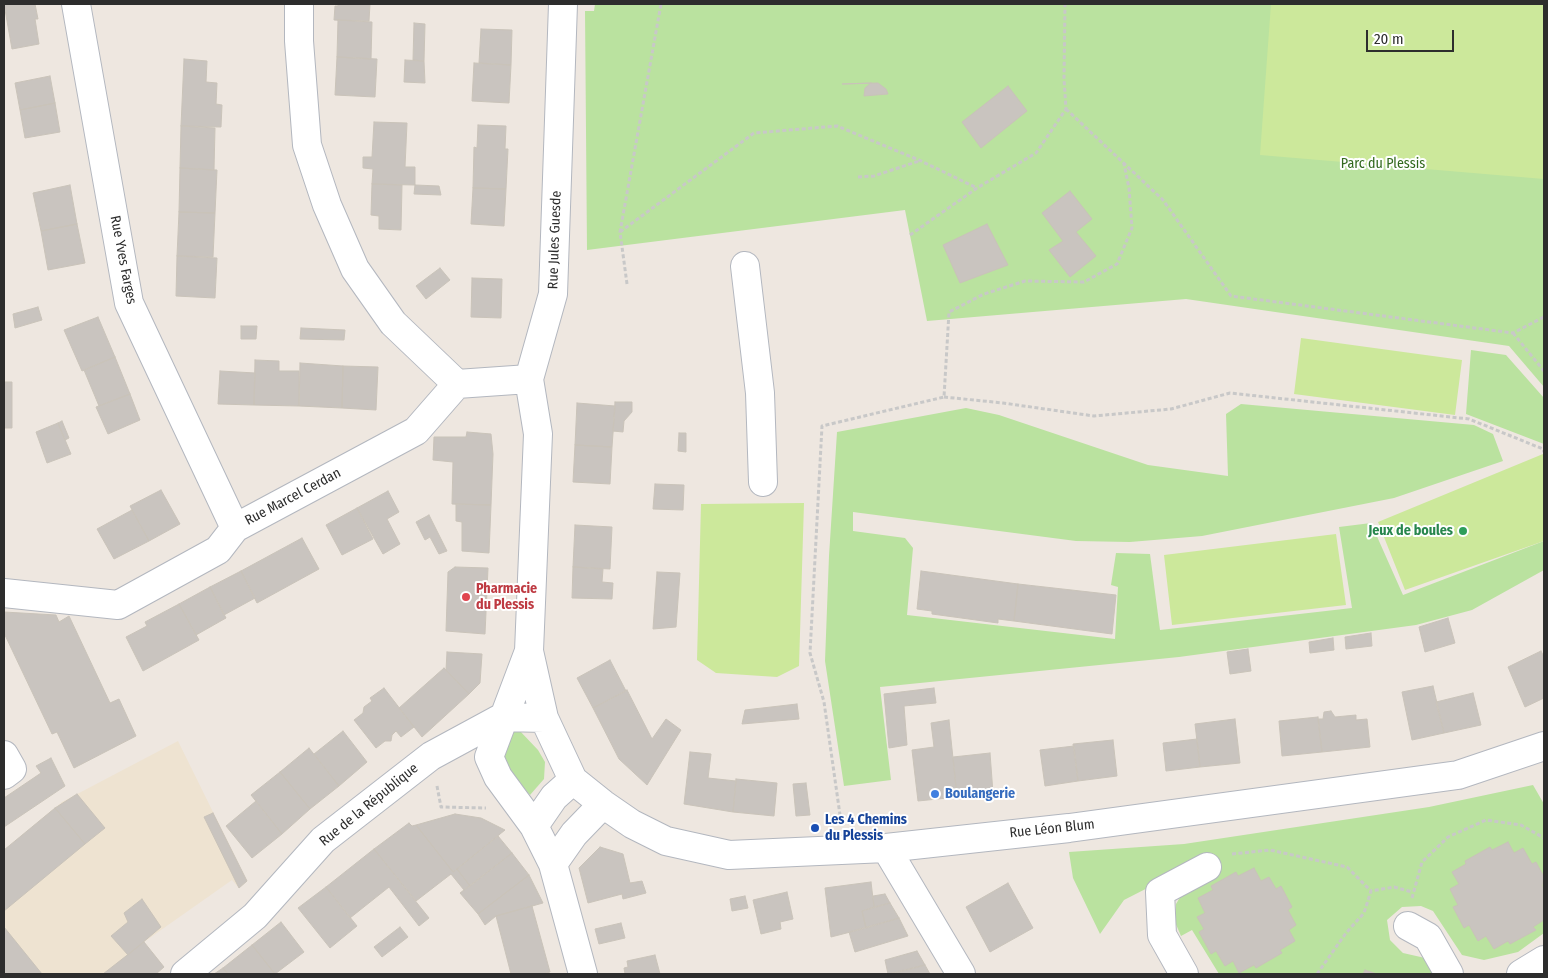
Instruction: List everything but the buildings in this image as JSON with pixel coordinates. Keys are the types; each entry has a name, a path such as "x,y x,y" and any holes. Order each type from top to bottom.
{"street":[{"name":"Rue Yves Farges","path":"76,4 129,303 234,528"},
{"path":"299,4 298,41 307,145 327,205 355,269 393,323 457,384 529,379"},
{"name":"Rue Jules Guesde","path":"529,651 538,434 529,379 553,294 563,4"},
{"path":"745,266 760,393 763,482"},
{"name":"Rue Marcel Cerdan","path":"4,593 118,605 218,550 234,528 416,432 457,384"},
{"path":"529,651 502,717 489,757 498,777 534,826 553,864 583,974"},
{"name":"Rue Léon Blum","path":"529,651 544,718 574,780 603,804 632,824 666,840 729,854 886,848 1078,826 1458,775 1544,746"},
{"path":"502,717 544,718"},
{"name":"Rue de la République","path":"185,974 255,916 323,840 431,756 502,717"},
{"path":"4,755 12,769 4,775"},
{"path":"534,826 554,797 574,780"},
{"path":"553,864 574,834 603,804"},
{"path":"886,848 961,974"},
{"path":"1184,974 1162,935 1160,892 1207,867"},
{"path":"1408,926 1428,937 1449,974"},
{"path":"1521,974 1544,960"}],"path":[{"path":"628,284 620,232 662,4"},
{"path":"910,234 977,188 1036,153 1066,109 1064,79 1066,4"},
{"path":"1066,109 1163,200 1231,296 1513,334 1544,317"},
{"path":"620,232 754,133 837,126 919,160 977,188"},
{"path":"858,177 874,176 919,160"},
{"path":"944,397 949,312 984,294 1025,281 1084,282 1118,264 1132,228 1129,188 1124,164"},
{"path":"1513,334 1544,371"},
{"path":"845,850 824,702 810,653 822,426 944,397 1094,416 1171,408 1230,393 1469,419 1544,452"},
{"path":"431,756 441,807 492,808"},
{"path":"1408,926 1412,892 1422,862 1448,837 1486,820 1520,825 1544,838"},
{"path":"1207,867 1234,854 1270,850 1348,867 1372,892"},
{"path":"1372,892 1394,887 1412,892"},
{"path":"1317,974 1346,933 1364,914 1372,892"}],"shaded area":[{"path":"178,741 247,881 239,888 232,880 144,942 164,967 156,974 4,974 4,850 62,802"}],"green space":[{"name":"Parc du Plessis","path":"595,4 1544,4 1544,387 1509,346 1186,299 927,321 905,210 587,250 585,11 594,11"},
{"path":"1271,4 1544,4 1544,179 1260,155"},
{"path":"1301,338 1462,360 1455,415 1294,394"},
{"path":"1471,350 1506,355 1544,398 1544,444 1466,414"},
{"path":"1241,404 1474,425 1493,434 1503,461 1394,498 1202,536 1130,542 1076,541 853,512 853,531 905,538 913,548 907,615 1115,639 1118,587 1111,585 1116,553 1150,554 1160,630 1352,608 1339,527 1371,523 1403,595 1544,541 1544,570 1472,610 1416,625 1179,657 880,687 891,780 844,786 825,661 829,556 837,432 966,408 999,415 1148,465 1228,476 1226,414"},
{"name":"Jeux de boules","path":"1543,454 1544,541 1405,590 1378,522"},
{"path":"804,503 799,666 777,677 716,673 697,660 701,504"},
{"name":"Jeux de boules","path":"1336,534 1346,605 1172,625 1164,555"},
{"path":"519,730 538,750 545,762 544,779 530,795 508,770 501,746 512,733"},
{"path":"1533,785 1544,804 1544,933 1518,952 1484,960 1462,955 1433,911 1421,906 1402,907 1387,920 1390,940 1403,953 1425,958 1434,974 1219,974 1192,930 1181,936 1175,922 1176,904 1188,884 1218,868 1212,855 1124,900 1100,934 1073,878 1069,852 1184,844 1429,807"}],"place":[{"name":"Jeux de boules","path":"1463,531"},
{"name":"Pharmacie du Plessis","path":"466,597"},
{"name":"Boulangerie","path":"935,794"},
{"name":"Les 4 Chemins du Plessis","path":"815,828"}]}
